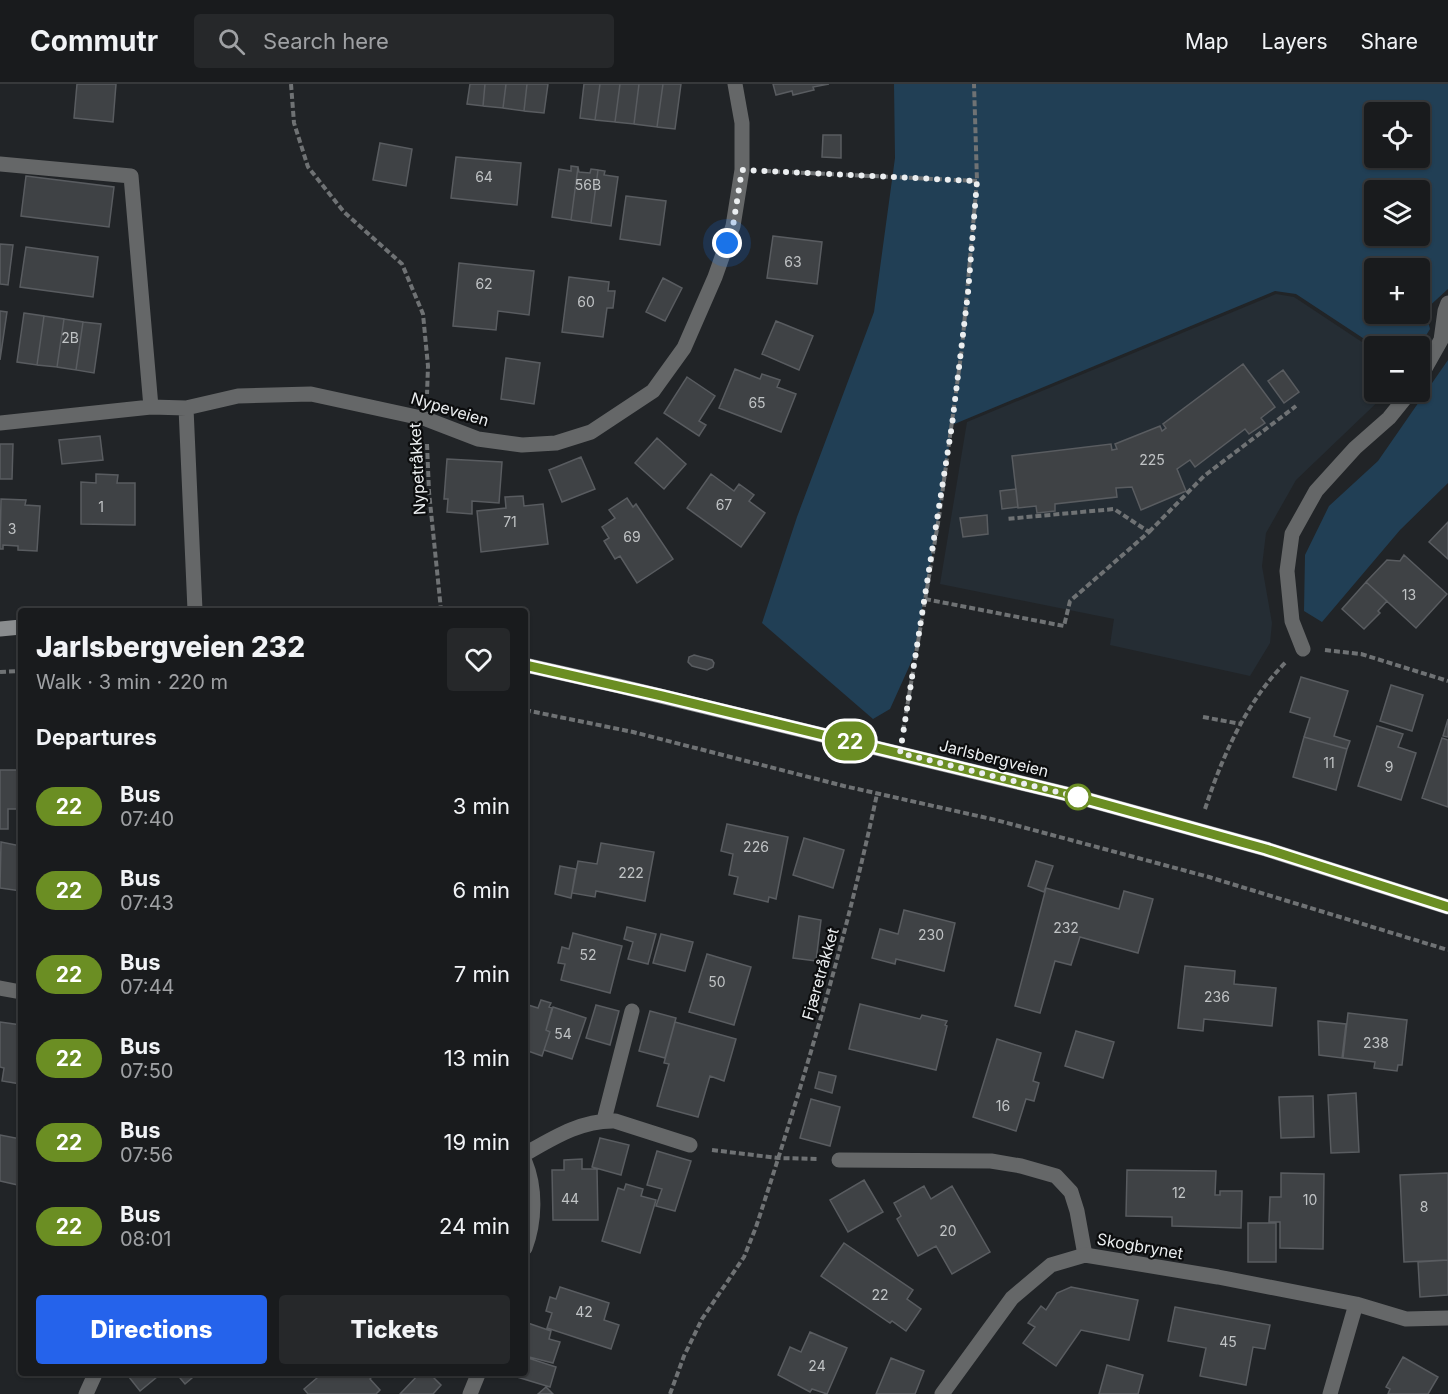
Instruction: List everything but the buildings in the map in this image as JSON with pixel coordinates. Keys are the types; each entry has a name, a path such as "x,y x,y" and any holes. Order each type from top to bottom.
{"main road":[{"path":"0,629 18,627"},
{"name":"Jarlsbergveien","path":"528,666 1071,795 1266,849 1448,907"}],"street":[{"name":"Nypeveien","path":"0,423 151,408 186,408 238,396 311,394 426,419 478,439 522,445 556,443 591,432 653,391 684,348 715,277 733,226 742,170 742,123 735,84"},
{"path":"0,164 132,176 151,408"},
{"path":"1430,360 1442,340 1448,303"},
{"path":"1303,649 1292,621 1287,571 1292,534 1316,491 1355,448 1389,418 1402,402"},
{"path":"186,408 195,608"},
{"path":"0,988 18,991"},
{"path":"604,1120 632,1011"},
{"path":"528,1152 589,1122 604,1120 615,1121 690,1145"},
{"path":"839,1160 992,1161 1056,1176 1071,1192 1085,1255"},
{"path":"528,1170 533,1208 528,1233"},
{"name":"Skogbrynet","path":"942,1394 1012,1298 1051,1265 1085,1255 1218,1277 1356,1305 1406,1319 1448,1318"},
{"path":"1330,1394 1356,1305"},
{"path":"86,1394 94,1376"},
{"path":"470,1394 477,1376"}],"path":[{"name":"Nypetråkket","path":"291,84 294,123 308,167 344,212 402,264 423,314 428,366 426,419 429,492 441,608"},
{"path":"900,753 959,370 977,181 974,84"},
{"path":"742,170 977,181"},
{"path":"925,599 1064,626 1070,601 1149,532 1204,476 1296,406"},
{"path":"1006,519 1114,509 1149,532"},
{"path":"1198,830 1212,787 1240,724 1262,689 1284,663 1303,649 1337,650 1361,654 1448,681"},
{"path":"0,672 18,671"},
{"path":"528,711 633,732 877,794 996,820 1148,860 1448,950"},
{"path":"1203,717 1240,724"},
{"name":"Fjæretråkket","path":"670,1394 684,1356 702,1319 744,1257 756,1227 821,1018 857,885 877,794"},
{"path":"690,1145 714,1151 778,1158 839,1160"}],"shaded area":[{"path":"894,84 1448,84 1448,289 1430,305 1430,258 1364,258 1364,324 1429,324 1430,329 1426,336 1364,336 1364,339 1296,294 1275,291 952,425 939,517 913,658 890,709 873,719 762,623 797,517 874,312 895,158"},
{"path":"1276,294 1294,297 1364,343 1364,402 1378,402 1296,480 1266,533 1262,566 1272,623 1270,643 1250,676 1110,645 1114,619 940,584 967,422"},
{"path":"1448,360 1448,483 1400,530 1322,622 1304,611 1305,555 1329,506 1378,461 1419,402 1430,402 1430,386"}],"bus line":[{"name":"22","path":"528,666 1071,795 1266,849 1448,907"}],"route":[{"path":"727,243 733,226 742,170 977,181 968,293 952,425 900,753 1078,797"}]}
